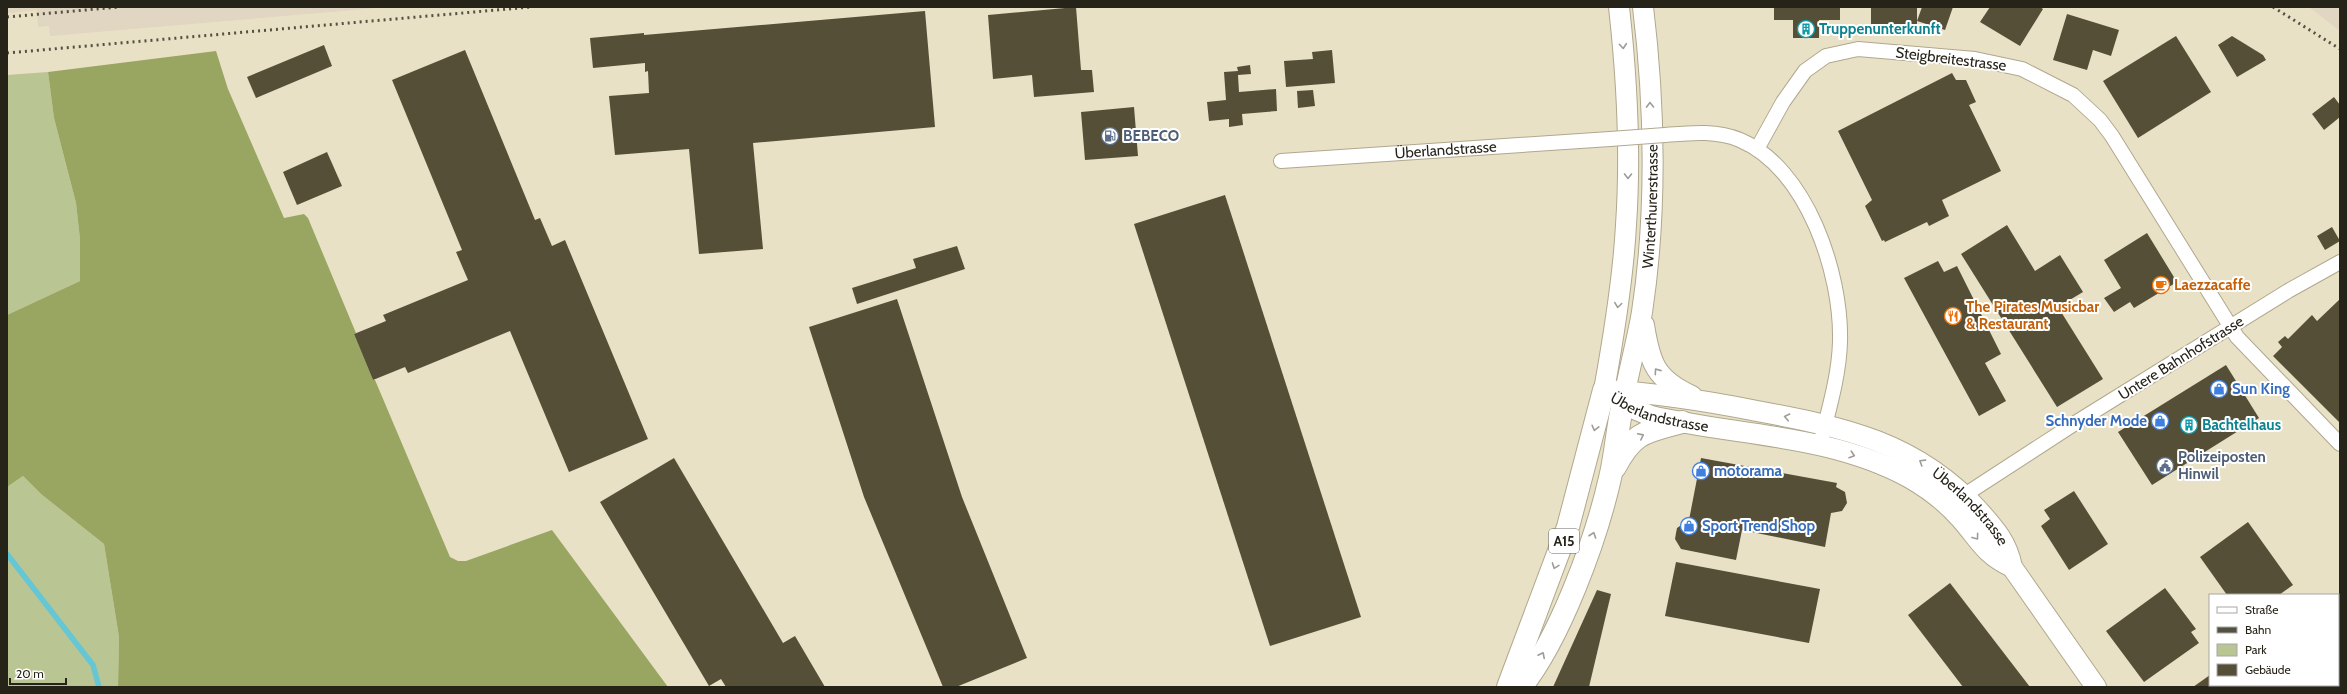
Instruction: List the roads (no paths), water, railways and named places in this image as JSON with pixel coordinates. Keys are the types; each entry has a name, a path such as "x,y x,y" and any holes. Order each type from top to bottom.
{"highway":[{"name":"A15","path":"1521,687 1541,657 1574,584 1601,512 1610,477 1617,395"},
{"name":"A15","path":"1508,687 1617,395"},
{"path":"1610,477 1623,452 1635,439 1649,432 1682,422"}],"main road":[{"name":"Winterthurerstrasse","path":"1617,395 1620,291 1626,224 1627,115 1619,7"},
{"name":"Winterthurerstrasse","path":"1617,395 1642,312 1650,222 1651,161 1648,59 1643,7"},
{"path":"1642,312 1648,352 1654,368 1672,386 1701,400"},
{"name":"Überlandstrasse","path":"1617,395 1701,400 1825,424 1874,438 1900,450 1937,472 1963,496 2004,542 2012,567 2096,687"},
{"name":"Überlandstrasse","path":"1617,395 1651,416 1820,445 1871,461 1921,484 1958,516 1989,554 2012,567"}],"street":[{"name":"Steigbreitestrasse","path":"1757,149 1780,107 1799,77 1819,60 1835,53 1866,49 1974,59 2022,70 2073,94 2100,120 2231,327 2244,345 2340,444"},
{"name":"Überlandstrasse","path":"1281,161 1696,133 1720,134 1739,140 1757,149"},
{"path":"1757,149 1776,164 1790,180 1814,226 1830,268 1839,313 1840,343 1837,371 1820,445"},
{"name":"Untere Bahnhofstrasse","path":"1963,496 1975,486 2231,327 2340,262"}],"waterway":[{"path":"7,554 93,665 99,687"}],"railway":[{"path":"7,17 119,7"},
{"path":"7,53 531,7"},
{"path":"2273,7 2340,49"}],"place":[{"name":"Truppenunterkunft","path":"1806,29"},
{"name":"BEBECO","path":"1110,136"},
{"name":"Laezzacaffe","path":"2161,285"},
{"name":"The Pirates Musicbar & Restaurant","path":"1953,316"},
{"name":"Sun King","path":"2219,389"},
{"name":"Schnyder Mode","path":"2160,421"},
{"name":"Bachtelhaus","path":"2189,425"},
{"name":"Polizeiposten Hinwil","path":"2165,466"},
{"name":"motorama","path":"1701,471"},
{"name":"Sport Trend Shop","path":"1689,526"}]}
